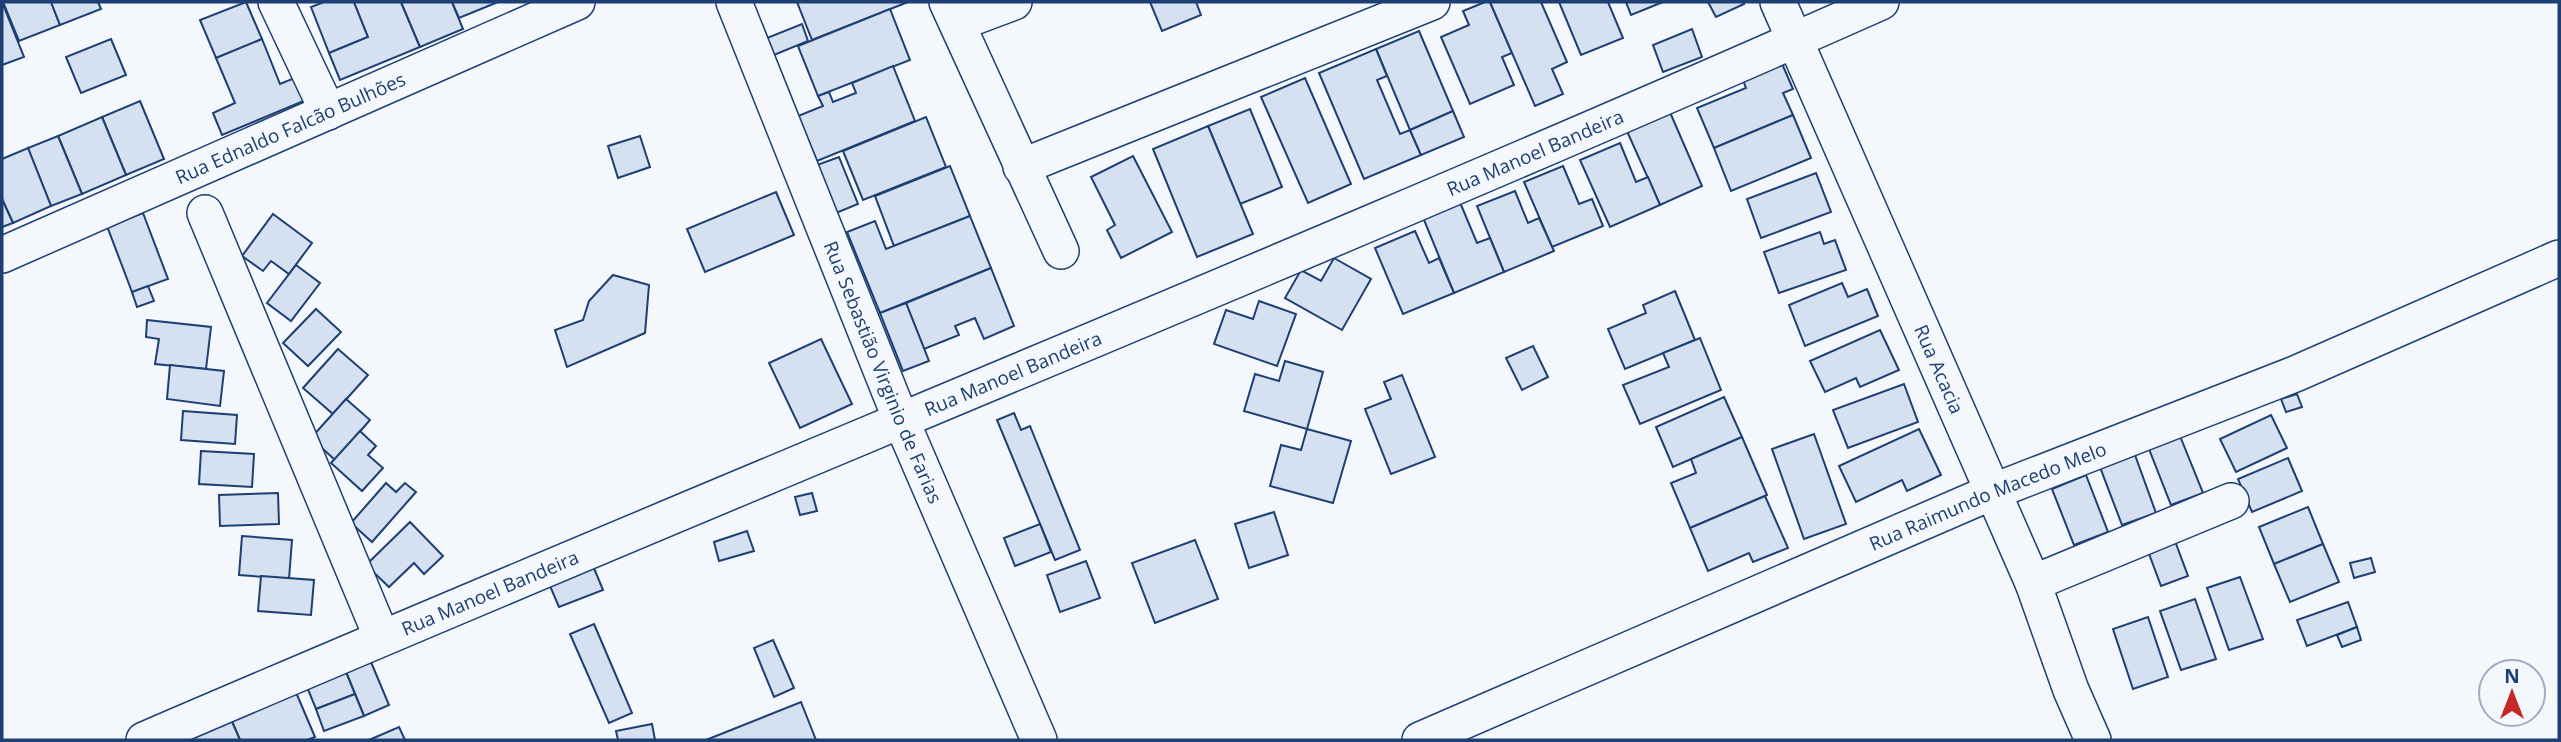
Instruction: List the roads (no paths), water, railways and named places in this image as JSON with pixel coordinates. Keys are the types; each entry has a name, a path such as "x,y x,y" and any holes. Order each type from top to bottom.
{"street":[{"path":"276,2 328,112"},
{"name":"Rua Ednaldo Falcão Bulhões","path":"2,255 577,2"},
{"name":"Rua Sebastião Virginio de Farias","path":"734,2 901,421 1038,740"},
{"path":"1014,2 953,12 1061,251"},
{"path":"1021,167 1432,2"},
{"name":"Rua Acacia","path":"1778,2 2033,583 2092,740"},
{"name":"Rua Manoel Bandeira","path":"144,740 901,421 1881,2"},
{"path":"205,212 382,638"},
{"name":"Rua Raimundo Macedo Melo","path":"1420,740 1992,492 2295,374 2559,258"},
{"path":"2033,583 2231,501"}]}
